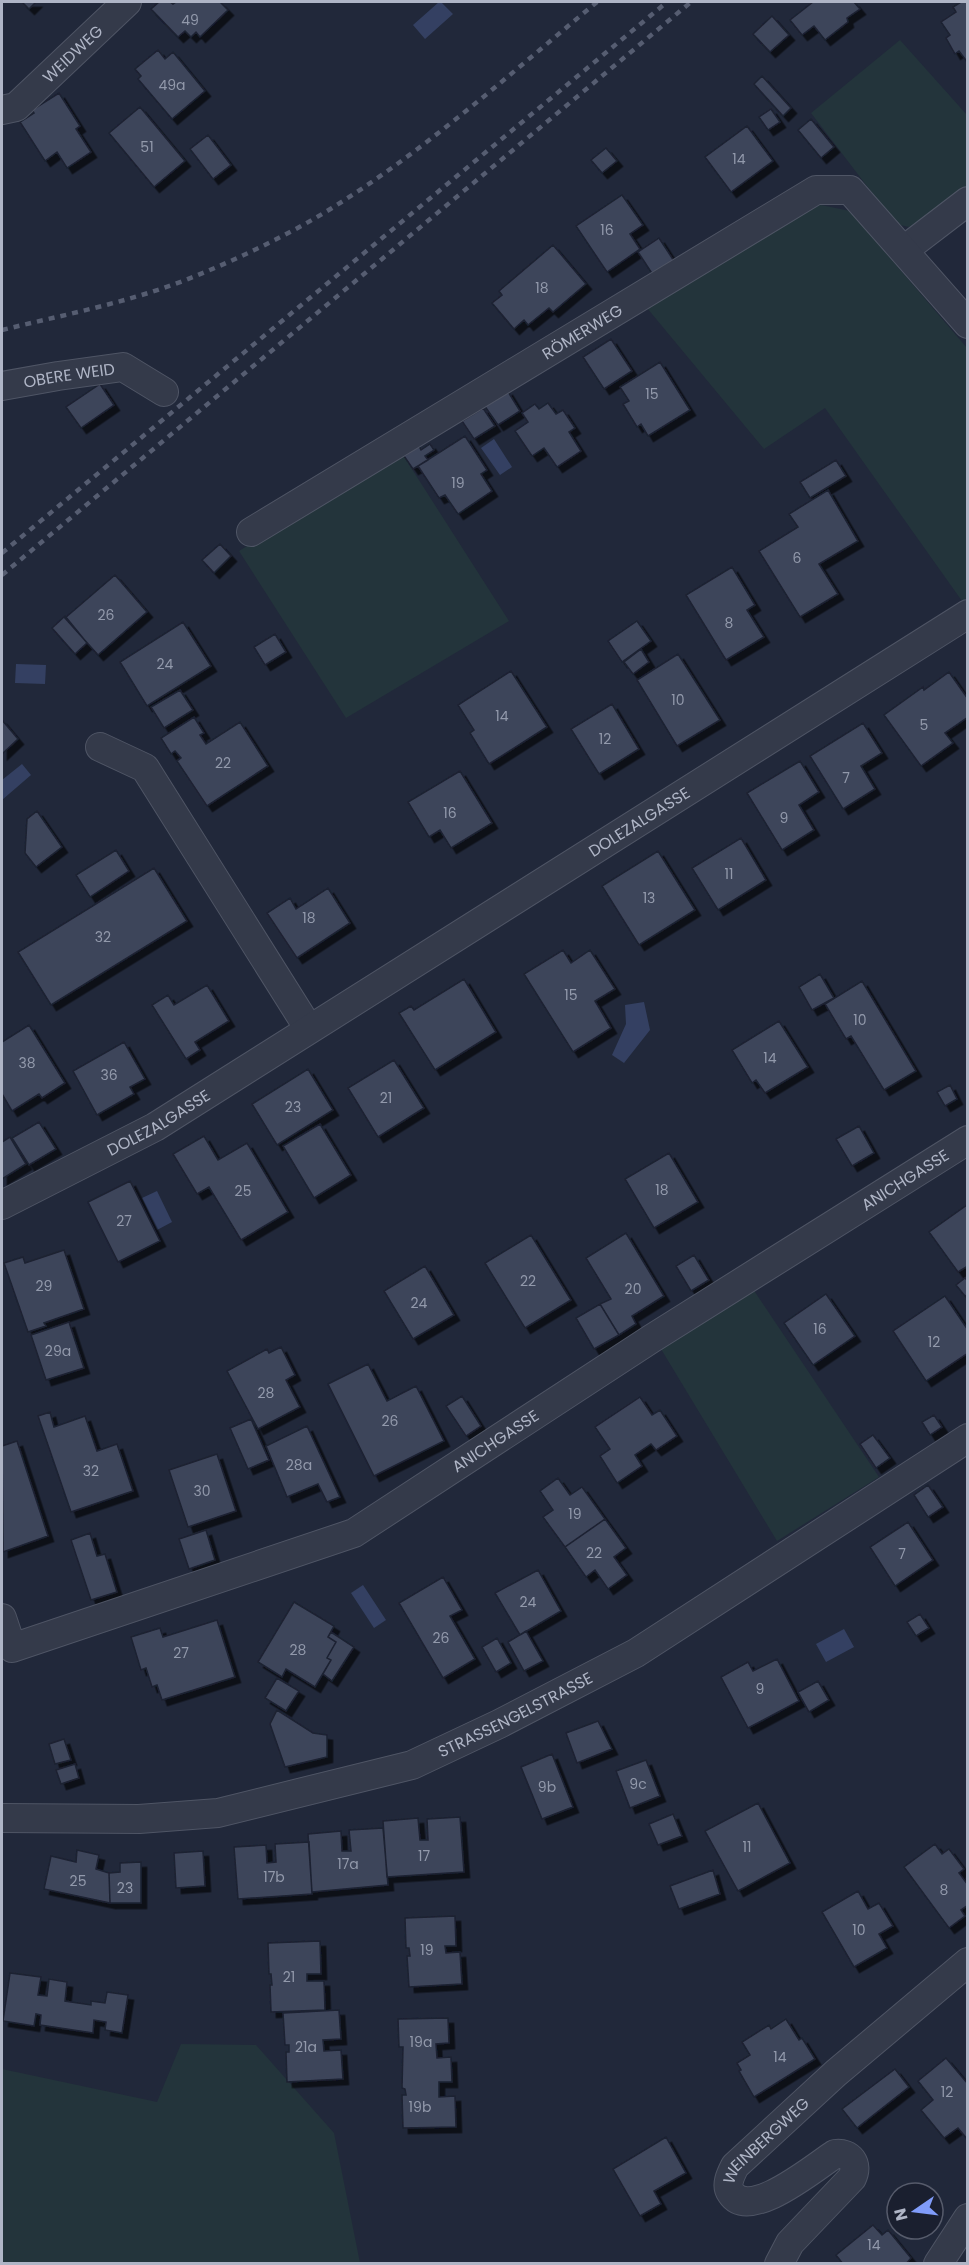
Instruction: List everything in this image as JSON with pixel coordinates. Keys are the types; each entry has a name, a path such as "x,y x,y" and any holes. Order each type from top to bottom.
{"street":[{"name":"WEIDWEG","path":"6,104 127,2"},
{"name":"RÖMERWEG","path":"251,532 816,190 850,190 968,324"},
{"path":"904,250 968,201"},
{"name":"OBERE WEID","path":"2,386 123,367 164,392"},
{"name":"DOLEZALGASSE","path":"2,1205 155,1127 968,614"},
{"path":"100,747 145,768 309,1029"},
{"name":"ANICHGASSE","path":"2,1618 12,1648 354,1533 651,1339 968,1140"},
{"name":"STRASSENGELSTRASSE","path":"2,1818 139,1819 218,1813 412,1765 499,1724 636,1653 968,1438"},
{"name":"WEINBERGWEG","path":"779,2264 790,2243 852,2178 854,2164 846,2154 835,2154 776,2193 758,2201 739,2200 732,2194 729,2182 735,2166 828,2080 968,1962"},
{"path":"938,2264 968,2218"}],"shaded area":[{"path":"900,40 967,115 967,188 909,227 896,224 811,113"},
{"path":"821,205 850,211 967,348 967,598 962,601 825,408 764,449 647,308 791,214"},
{"path":"401,452 509,621 346,718 239,551"},
{"path":"753,1289 879,1477 777,1541 661,1349"},
{"path":"181,2044 256,2045 334,2133 360,2263 2,2264 2,2069 157,2102"}],"water":[{"path":"439,2 453,14 425,39 413,25"},
{"path":"494,439 512,467 500,475 481,448"},
{"path":"16,664 46,665 45,684 15,683"},
{"path":"22,764 31,775 2,800 2,780"},
{"path":"644,1002 650,1030 624,1063 612,1055 626,1024 625,1005"},
{"path":"157,1191 172,1222 157,1230 142,1198"},
{"path":"363,1585 386,1620 374,1628 351,1593"},
{"path":"844,1629 854,1647 826,1662 816,1644"}],"building":[{"path":"22,2 36,2 29,9"},
{"path":"159,2 173,4 176,2 220,2 228,10 200,37 196,32 191,37 185,31 178,37 151,9"},
{"path":"813,2 854,2 860,9 847,18 848,22 825,40 814,26 802,35 790,20"},
{"path":"961,2 968,2 968,63 959,51 955,54 946,38 950,35 941,22 956,12 953,7"},
{"path":"772,16 789,35 770,52 753,34"},
{"path":"158,50 165,59 173,52 205,91 172,119 138,79 141,76 135,69"},
{"path":"762,76 791,108 783,116 754,84"},
{"path":"59,93 80,126 76,129 91,152 67,168 57,152 45,161 20,122 34,113 32,110"},
{"path":"140,107 185,161 154,187 109,133"},
{"path":"771,109 780,122 768,130 759,117"},
{"path":"811,119 834,147 821,158 798,130"},
{"path":"747,126 773,161 731,192 705,157"},
{"path":"208,135 231,165 213,179 190,149"},
{"path":"606,148 617,161 602,173 591,160"},
{"path":"622,195 643,225 630,234 640,249 607,272 576,226"},
{"path":"659,238 674,261 653,275 638,252"},
{"path":"553,245 586,284 553,312 549,308 528,325 524,320 514,329 492,303 502,295 499,291"},
{"path":"611,339 632,371 604,389 583,357"},
{"path":"660,362 690,410 648,436 641,424 637,427 623,404 629,401 620,387"},
{"path":"100,384 114,405 81,428 66,407"},
{"path":"507,390 520,411 498,425 484,405"},
{"path":"548,403 556,414 563,410 575,428 569,432 581,451 557,467 544,448 532,456 515,431 528,422 522,413 535,404 539,409"},
{"path":"483,408 495,426 474,439 462,421"},
{"path":"465,436 487,470 481,474 492,491 458,514 445,495 439,498 418,466"},
{"path":"430,444 434,450 425,456 428,460 413,469 404,456 419,446 421,450"},
{"path":"836,460 846,476 810,498 800,482"},
{"path":"828,490 858,541 819,564 838,594 800,617 759,551 798,527 789,514"},
{"path":"220,544 231,556 214,573 202,560"},
{"path":"732,567 755,605 747,610 764,637 726,660 686,595"},
{"path":"115,575 147,612 98,655 65,618"},
{"path":"65,616 87,643 75,654 52,628"},
{"path":"637,621 651,641 622,662 608,641"},
{"path":"183,622 211,666 147,706 120,662"},
{"path":"275,634 286,652 265,665 254,647"},
{"path":"641,649 649,662 633,674 624,662"},
{"path":"678,654 720,720 677,746 637,680"},
{"path":"511,671 547,727 489,764 470,733 474,730 458,705"},
{"path":"949,672 968,699 968,717 945,733 953,743 921,766 884,715 923,687 924,690"},
{"path":"180,690 193,710 164,728 151,707"},
{"path":"612,704 639,749 599,774 571,729"},
{"path":"194,717 204,733 200,735 206,744 240,722 268,766 207,806 177,761 181,758 175,751 171,754 161,738"},
{"path":"2,720 18,739 2,754"},
{"path":"863,723 882,753 861,766 875,789 843,809 810,756"},
{"path":"800,761 819,792 799,805 814,830 782,850 747,793"},
{"path":"460,771 492,823 451,848 440,830 429,837 408,802"},
{"path":"37,811 62,847 36,867 25,853 27,819"},
{"path":"741,838 766,880 718,910 692,868"},
{"path":"116,850 129,871 90,897 76,875"},
{"path":"658,851 695,910 639,945 602,886"},
{"path":"154,868 187,921 51,1005 18,952"},
{"path":"154,868 187,921 51,1005 18,952"},
{"path":"328,888 350,923 297,958 267,913 290,898 296,909"},
{"path":"563,950 571,963 590,950 615,989 595,1001 611,1028 573,1052 524,974"},
{"path":"820,974 834,998 812,1010 799,987"},
{"path":"464,979 496,1032 435,1070 399,1013 411,1006 414,1010"},
{"path":"862,981 916,1071 884,1090 851,1036 846,1039 825,1004"},
{"path":"207,985 229,1021 195,1042 200,1050 186,1059 152,1005 168,995 174,1005"},
{"path":"779,1021 808,1067 765,1093 756,1080 752,1083 732,1050"},
{"path":"29,1025 65,1083 42,1098 39,1094 12,1111 2,1094 2,1042"},
{"path":"124,1042 145,1079 130,1087 134,1094 97,1115 73,1071"},
{"path":"394,1060 424,1108 378,1137 348,1088"},
{"path":"308,1069 333,1110 277,1145 252,1104"},
{"path":"950,1085 957,1099 945,1106 937,1092"},
{"path":"39,1122 56,1149 29,1165 12,1138"},
{"path":"320,1124 351,1175 314,1198 283,1146"},
{"path":"859,1126 874,1153 852,1166 836,1139"},
{"path":"204,1136 218,1160 247,1143 288,1212 241,1240 209,1187 197,1194 173,1154"},
{"path":"10,1137 26,1164 2,1179 2,1142"},
{"path":"669,1153 698,1202 654,1228 625,1179"},
{"path":"130,1181 160,1241 118,1262 88,1202"},
{"path":"967,1205 968,1266 958,1272 929,1232"},
{"path":"626,1233 664,1296 632,1316 636,1324 619,1335 600,1304 611,1299 586,1258"},
{"path":"531,1235 571,1300 525,1328 485,1263"},
{"path":"64,1250 84,1309 44,1323 46,1326 28,1332 4,1263 23,1257 25,1263"},
{"path":"694,1255 709,1280 691,1291 676,1266"},
{"path":"425,1266 454,1315 413,1339 384,1291"},
{"path":"965,1278 968,1281 968,1294 965,1296 956,1285"},
{"path":"826,1294 855,1336 813,1365 784,1323"},
{"path":"945,1296 968,1330 968,1353 926,1381 893,1331"},
{"path":"600,1304 619,1335 594,1349 576,1318"},
{"path":"69,1322 84,1368 46,1380 31,1335"},
{"path":"281,1347 295,1375 286,1380 300,1407 258,1429 227,1371 267,1349 269,1353"},
{"path":"368,1364 387,1401 416,1386 444,1441 374,1476 328,1384"},
{"path":"462,1396 481,1426 466,1436 446,1406"},
{"path":"640,1397 652,1415 660,1410 677,1436 656,1450 651,1444 635,1455 642,1466 617,1483 600,1456 610,1449 595,1427"},
{"path":"50,1412 54,1427 85,1416 97,1451 117,1444 133,1491 71,1512 38,1416"},
{"path":"934,1415 942,1427 930,1435 922,1422"},
{"path":"251,1419 269,1460 248,1469 230,1428"},
{"path":"307,1426 340,1497 327,1502 318,1484 287,1497 266,1446"},
{"path":"873,1435 890,1458 876,1468 860,1444"},
{"path":"17,1441 48,1536 3,1552 2,1446"},
{"path":"217,1454 236,1511 188,1527 169,1470"},
{"path":"558,1478 570,1495 582,1487 605,1519 565,1547 543,1517 553,1510 540,1491"},
{"path":"928,1485 943,1507 928,1517 914,1495"},
{"path":"605,1519 626,1548 614,1557 627,1575 608,1589 595,1570 586,1577 565,1547"},
{"path":"908,1522 933,1560 895,1586 870,1547"},
{"path":"206,1530 215,1560 189,1569 179,1539"},
{"path":"90,1533 97,1556 105,1554 117,1592 91,1600 71,1540"},
{"path":"538,1570 561,1611 520,1635 495,1593"},
{"path":"443,1577 462,1610 450,1616 475,1659 443,1678 399,1603"},
{"path":"294,1602 334,1626 328,1637 336,1642 327,1658 331,1660 315,1687 286,1669 282,1677 258,1662"},
{"path":"920,1614 929,1628 916,1636 907,1622"},
{"path":"217,1620 235,1677 162,1700 157,1685 152,1687 146,1668 141,1670 131,1637 160,1628 163,1637"},
{"path":"526,1631 543,1661 524,1671 508,1642"},
{"path":"331,1632 354,1647 332,1681 323,1674 331,1660 327,1658 336,1642 328,1637"},
{"path":"497,1638 511,1663 496,1672 482,1647"},
{"path":"777,1659 799,1701 748,1728 721,1677 748,1662 753,1671"},
{"path":"277,1678 299,1691 286,1711 265,1698"},
{"path":"818,1681 829,1700 809,1712 798,1692"},
{"path":"277,1710 313,1733 327,1735 327,1757 285,1767 270,1724"},
{"path":"598,1721 612,1749 577,1763 566,1733"},
{"path":"64,1739 71,1760 55,1764 49,1744"},
{"path":"552,1754 573,1807 542,1819 521,1767"},
{"path":"646,1760 660,1796 630,1808 616,1771"},
{"path":"75,1764 79,1778 61,1784 56,1770"},
{"path":"758,1803 790,1863 738,1891 705,1831"},
{"path":"673,1814 682,1836 658,1845 649,1824"},
{"path":"460,1817 464,1872 387,1877 383,1821 418,1818 420,1840 428,1840 427,1819"},
{"path":"383,1828 388,1885 312,1892 308,1834 341,1831 342,1851 351,1851 349,1830"},
{"path":"309,1842 312,1894 238,1899 234,1847 266,1845 267,1863 276,1862 275,1844"},
{"path":"935,1844 942,1854 949,1849 964,1869 959,1873 968,1885 968,1905 961,1910 965,1916 949,1928 904,1867"},
{"path":"77,1850 99,1855 96,1869 109,1873 110,1903 44,1889 51,1856 76,1862"},
{"path":"203,1851 205,1886 176,1888 174,1853"},
{"path":"141,1862 141,1903 110,1903 109,1873 120,1872 120,1863"},
{"path":"713,1870 720,1894 679,1909 670,1886"},
{"path":"858,1891 868,1909 879,1903 893,1926 879,1934 887,1948 854,1967 822,1912"},
{"path":"455,1916 456,1946 445,1946 446,1953 460,1952 462,1984 409,1987 407,1956 410,1956 409,1948 406,1948 405,1918"},
{"path":"320,1941 321,1974 307,1974 307,1981 324,1981 325,2010 271,2012 270,1985 272,1985 271,1974 269,1974 268,1943"},
{"path":"10,1973 41,1977 38,1995 47,1996 49,1979 67,1982 65,2001 91,2005 91,2001 105,2003 107,1992 128,1995 122,2033 105,2030 106,2022 94,2020 93,2033 40,2025 41,2015 36,2014 34,2026 3,2021"},
{"path":"339,2010 341,2039 323,2040 324,2051 341,2050 343,2079 287,2082 286,2052 289,2052 289,2045 285,2045 283,2013"},
{"path":"448,2018 449,2043 436,2044 437,2058 451,2057 452,2082 439,2082 439,2097 455,2096 456,2127 403,2128 402,2095 406,2095 405,2089 402,2088 403,2047 399,2047 398,2019"},
{"path":"786,2019 799,2040 802,2038 815,2059 754,2097 737,2063 750,2055 742,2042 769,2025 771,2029"},
{"path":"946,2058 968,2084 968,2140 958,2128 944,2138 921,2110 933,2100 918,2081"},
{"path":"895,2069 909,2087 857,2128 842,2109"},
{"path":"666,2137 686,2173 654,2191 661,2204 640,2216 613,2169"},
{"path":"873,2225 882,2235 885,2232 885,2241 897,2241 911,2258 906,2264 843,2264 836,2255"}],"railway":[{"path":"2,330 101,306 174,284 232,260 300,227 367,185 435,136 597,2"},
{"path":"2,553 667,2"},
{"path":"2,575 691,2"}]}
